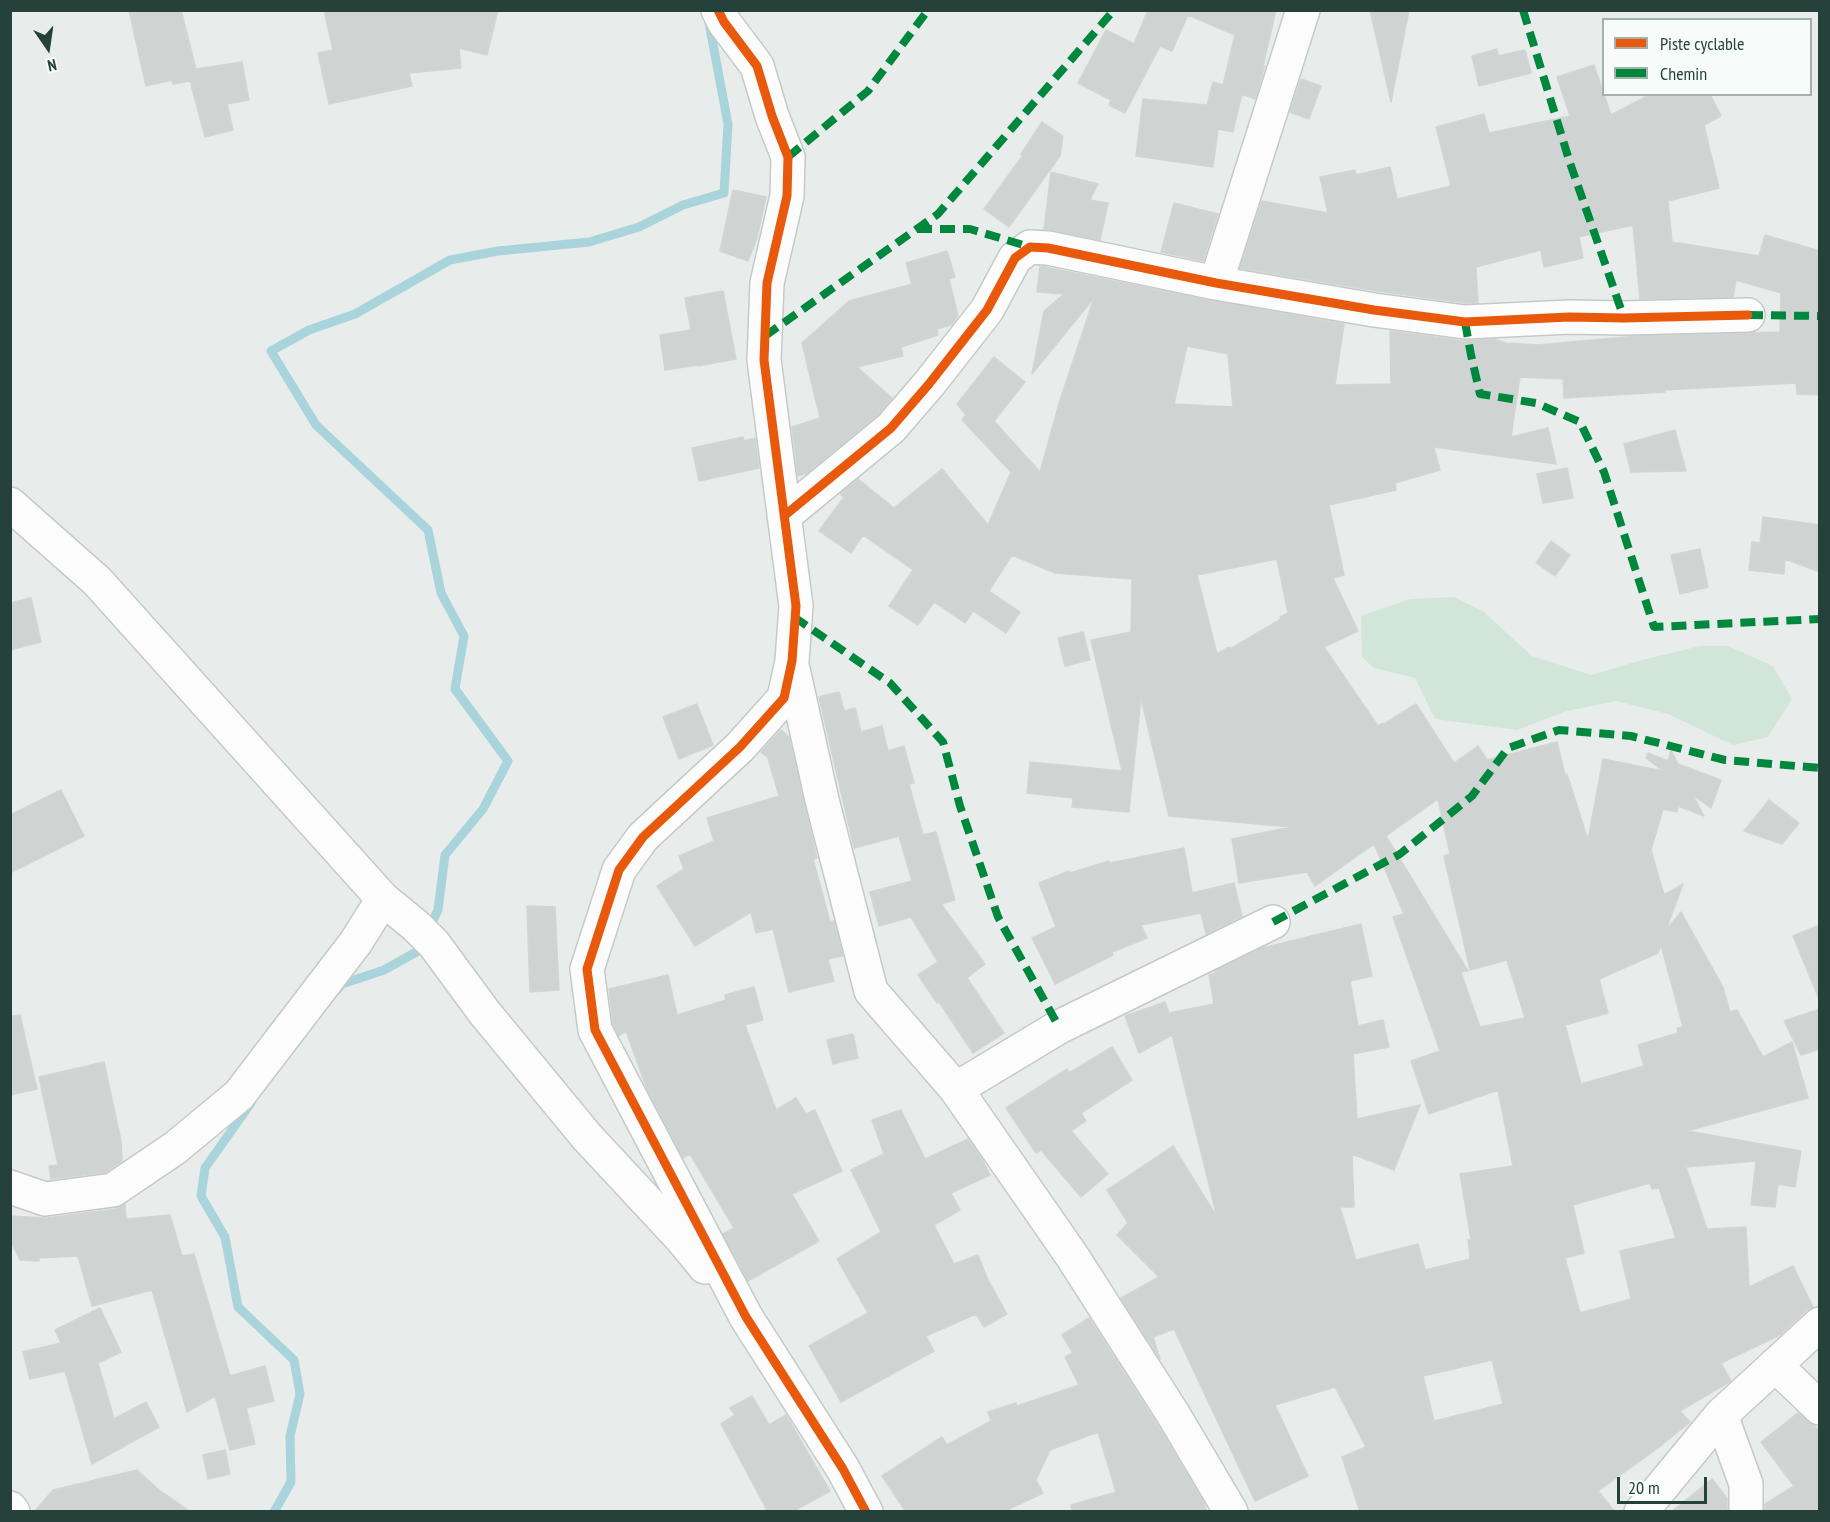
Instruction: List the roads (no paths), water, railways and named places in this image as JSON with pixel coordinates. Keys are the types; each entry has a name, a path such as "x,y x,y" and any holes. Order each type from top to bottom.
{"street":[{"path":"1216,283 1303,10"},
{"path":"721,16 757,66 772,116 788,157 787,196 767,283 764,360 796,606 792,661 784,698 740,747 643,837 619,870 587,969 595,1030 746,1317 843,1469 866,1512"},
{"path":"784,516 891,428 987,310 1016,258 1030,247 1048,248 1216,283 1374,310 1465,322 1569,317 1748,315"},
{"path":"14,515 97,581 383,899 425,935 484,1012 587,1137 682,1239 746,1317"},
{"path":"792,661 822,800 871,992 956,1089 1072,1256 1173,1414 1231,1512"},
{"path":"10,1187 45,1198 113,1190 175,1148 239,1095 356,942 383,899"},
{"path":"956,1089 1059,1027 1273,922"},
{"path":"1641,1512 1721,1415 1820,1324"},
{"path":"1775,1365 1820,1408"},
{"path":"1721,1415 1746,1484 1746,1512"}],"waterway":[{"path":"337,990 342,984 384,970 418,951 438,910 445,855 483,809 508,761 455,689 464,636 441,593 428,530 316,425 271,351 309,330 355,314 450,260 498,251 589,242 639,227 683,205 724,193 728,124 709,23 711,21"},
{"path":"251,1103 205,1168 201,1196 225,1237 238,1307 294,1360 300,1394 290,1436 291,1482 274,1512"}]}
